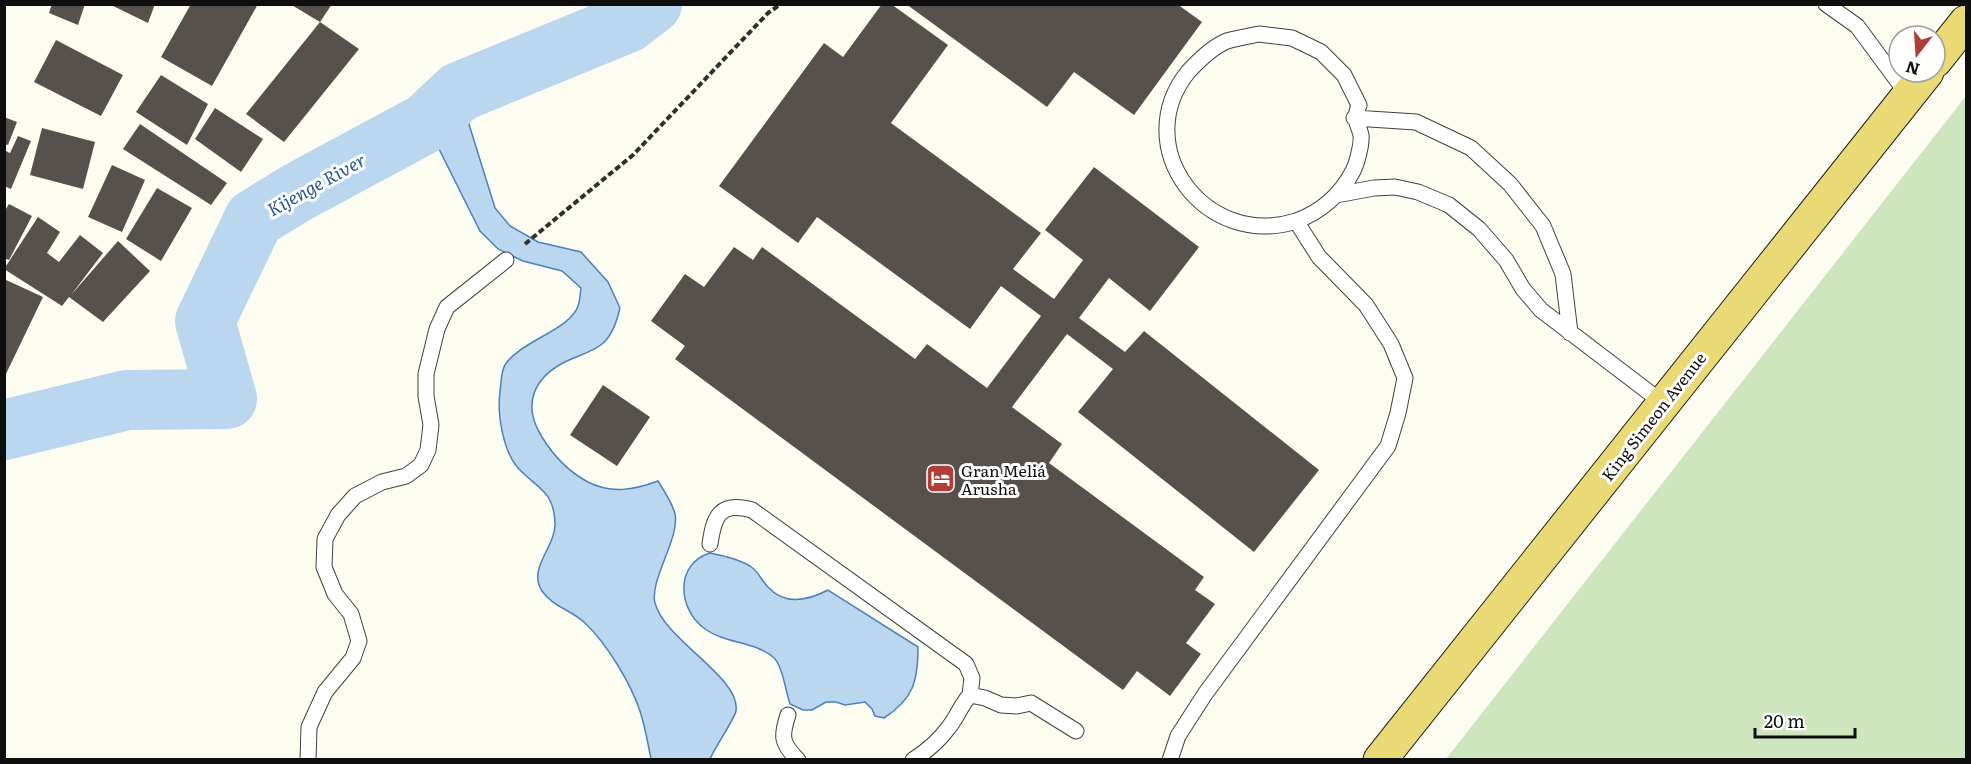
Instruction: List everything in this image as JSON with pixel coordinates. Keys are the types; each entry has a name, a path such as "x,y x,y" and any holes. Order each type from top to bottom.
{"main road":[{"path":"1947,46 1966,22"},
{"name":"King Simeon Avenue","path":"1380,759 1917,84"}],"lane":[{"path":"1826,4 1857,26 1887,54"},
{"path":"1258,34 1292,38 1321,52 1344,75 1359,105 1354,118 1362,138 1353,170 1336,195 1311,216 1282,225 1251,226 1221,217 1196,199 1178,174 1168,145 1169,114 1178,84 1199,59 1227,41 1258,34"},
{"path":"1354,118 1416,122 1471,148 1510,184 1543,226 1563,274 1570,333"},
{"path":"1336,195 1374,188 1395,187 1418,192 1449,205 1479,229 1506,260 1523,289 1541,310 1663,404"},
{"path":"1170,759 1179,736 1205,694 1388,446 1398,413 1404,378 1391,344 1366,305 1319,257 1296,220"},
{"path":"308,759 309,727 325,692 354,658 359,641 351,614 335,594 324,567 325,538 338,515 355,496 382,482 406,476 421,465 428,450 430,425 426,374 437,329 447,307 506,260"},
{"path":"710,544 716,518 721,511 729,507 752,510 966,664 972,678 970,695 962,704 950,727 929,750 913,759"},
{"path":"970,695 1001,705 1017,706 1031,703 1077,731"},
{"path":"788,715 782,733 788,750 798,759"}],"path":[{"path":"535,236 633,155 768,13 781,4"}],"green space":[{"path":"1966,96 1966,759 1446,759"}],"water":[{"path":"459,92 495,208 510,226 538,242 581,252 608,282 620,308 614,328 602,344 547,374 534,392 532,413 542,437 551,450 581,478 597,486 614,489 640,487 658,481 670,501 675,514 675,524 656,583 655,603 673,631 727,685 734,698 735,715 710,759 651,759 640,711 617,664 585,623 551,601 538,582 540,566 554,532 554,512 544,492 513,462 505,443 500,422 501,378 505,365 512,357 565,322 573,314 579,304 581,288 562,271 523,261 498,249 480,231 426,123"},
{"path":"710,553 750,566 768,587 782,597 805,598 828,590 918,647 915,680 902,704 884,718 875,716 865,702 845,705 826,702 812,710 803,710 790,704 781,672 773,657 757,648 713,634 696,621 689,611 685,600 685,577 690,567 698,559"}],"building":[{"path":"52,4 85,4 78,25 49,13"},
{"path":"109,4 155,4 148,23"},
{"path":"191,4 258,4 212,86 161,57"},
{"path":"290,4 332,4 320,22"},
{"path":"882,4 891,4 948,45 891,123 1041,233 1013,269 1054,299 1083,260 1045,230 1094,167 1199,247 1150,311 1109,278 1079,318 1125,352 1144,331 1319,470 1254,552 1078,412 1113,369 1067,334 1012,407 1062,444 1049,463 1204,577 1195,590 1215,604 1186,643 1201,654 1170,696 1137,671 1123,690 675,359 685,346 651,321 685,274 704,287 734,247 753,260 762,247 915,359 927,344 987,388 1041,316 1001,286 970,329 817,217 798,243 719,186 824,43 843,57"},
{"path":"906,4 1177,4 1202,22 1134,115 1074,72 1047,107"},
{"path":"320,22 359,49 284,142 246,114"},
{"path":"56,40 123,75 101,116 34,82"},
{"path":"161,75 208,104 187,145 136,112"},
{"path":"215,108 263,139 241,172 195,139"},
{"path":"4,117 17,122 8,145 4,144"},
{"path":"140,124 227,183 211,205 123,149"},
{"path":"42,128 95,142 83,189 30,175"},
{"path":"18,136 31,141 11,189 4,186 4,150 10,153"},
{"path":"112,165 145,180 122,232 88,217"},
{"path":"157,188 192,208 161,261 126,239"},
{"path":"9,204 32,216 9,260 4,258 4,212"},
{"path":"38,217 60,232 47,253 59,262 80,235 103,253 71,295 118,241 150,271 103,322 69,297 62,306 4,269"},
{"path":"4,279 43,297 4,378"},
{"path":"603,385 650,417 617,466 570,435"}],"waterway":[{"name":"Kijenge River","path":"4,430 127,400 227,399 205,321 254,219 298,192 426,123 459,92 627,23 652,4"}],"place":[{"name":"Gran Meliá Arusha","path":"940,479"}]}
